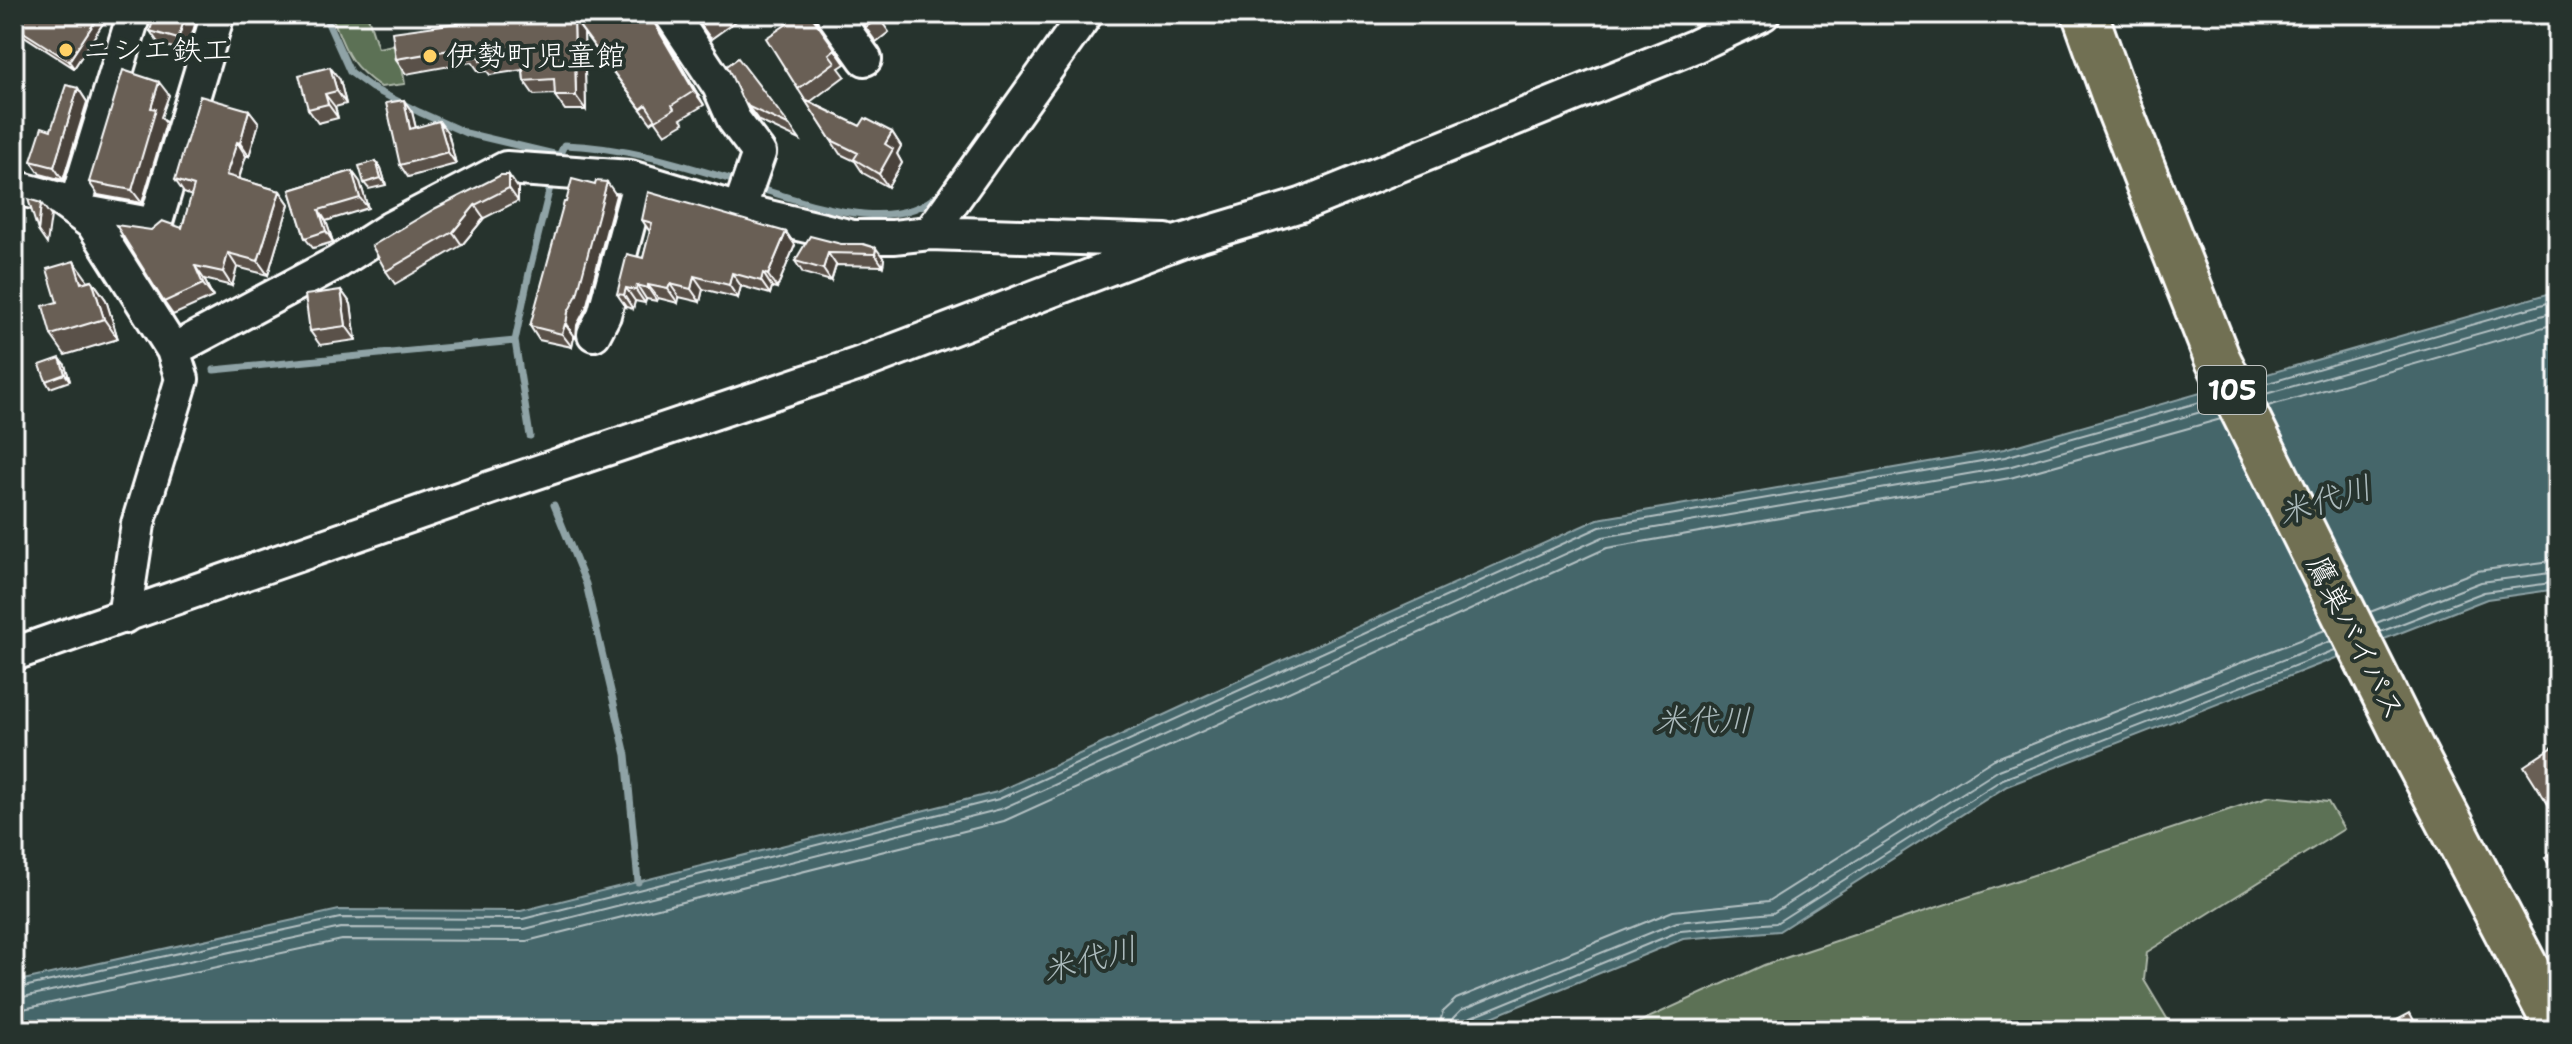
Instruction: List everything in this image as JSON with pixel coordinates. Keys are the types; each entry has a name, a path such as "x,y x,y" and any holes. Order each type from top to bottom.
{"highway":[{"name":"鷹巣バイパス","path":"2085,14 2217,358 2413,752 2558,1029"}],"street":[{"path":"74,210 134,14"},
{"path":"74,210 155,225 218,14"},
{"path":"671,14 719,86 734,120 759,153 747,190"},
{"path":"833,14 865,59"},
{"path":"930,233 1086,14"},
{"path":"14,654 490,488 859,364 1181,241 1301,205 1695,46 1763,14"},
{"path":"173,350 338,262 391,228 506,168 747,190 853,237 930,233 1181,241"},
{"path":"594,334 604,315 640,180"},
{"path":"14,187 59,199 93,224 173,350 182,379 138,524 124,617"}],"green space":[{"path":"331,14 367,14 378,48 398,44 405,84 381,87 361,71 344,47"},
{"path":"2270,796 2328,802 2344,829 2147,952 2144,980 2174,1030 1622,1030 1764,965"}],"water":[{"name":"米代川","path":"2558,291 2558,589 2487,599 2007,786 1779,931 1683,939 1460,1030 14,1030 14,982 339,910 521,911 997,792 1598,519 2004,449"}],"building":[{"name":"ニシエ鉄工","path":"21,14 100,14 69,61 14,26"},
{"path":"155,14 186,14 178,39 150,31"},
{"path":"522,14 649,14 694,91 656,120 646,105 641,109 574,19 576,96 555,96 554,79 524,81 522,55 480,61 480,56 470,58 468,47 396,59 392,32"},
{"path":"693,14 716,14 701,25"},
{"path":"781,14 810,14 835,49 829,54 835,62 798,89 766,38 787,24"},
{"path":"856,14 876,14 879,18 866,27"},
{"path":"738,58 790,126 749,107 741,97 727,66"},
{"path":"330,67 337,91 325,94 328,104 308,109 299,75"},
{"path":"123,70 159,82 151,108 156,109 132,190 89,182"},
{"path":"66,85 78,88 54,167 31,161 42,127 51,130"},
{"path":"200,96 249,110 240,143 237,142 226,175 280,191 258,261 228,253 223,272 195,266 203,284 164,302 116,225 151,230 162,221 182,228 194,186 175,180"},
{"path":"404,100 410,129 439,121 448,152 400,165 386,103"},
{"path":"805,100 860,126 865,118 892,132 885,144 893,149 879,174 854,159 858,153 831,140"},
{"path":"376,161 381,178 364,183 359,166"},
{"path":"352,171 360,198 319,210 326,231 305,238 290,190"},
{"path":"501,175 509,175 509,188 475,205 453,232 386,271 372,246 436,208"},
{"path":"572,179 595,185 596,181 607,182 577,295 562,334 530,326"},
{"path":"648,192 786,232 768,275 763,273 761,281 732,273 729,285 694,276 691,289 670,284 668,289 637,285 636,290 626,288 624,295 617,294 627,254 643,258 652,223 642,220"},
{"path":"28,199 41,203 38,231"},
{"path":"810,236 841,244 863,244 876,248 875,254 828,253 823,269 795,261"},
{"path":"74,261 81,283 92,280 104,319 51,335 43,306 57,302 47,269"},
{"path":"341,290 346,326 310,331 305,295"},
{"path":"60,358 65,374 46,381 40,365"},
{"path":"2556,745 2558,749 2558,820 2524,766"},
{"path":"2558,850 2558,879 2545,858"},
{"path":"2410,1013 2419,1030 2378,1030"}],"waterway":[{"path":"324,14 350,72 372,88 466,133 558,155"},
{"path":"556,163 564,145 587,146 652,158 739,182"},
{"path":"530,436 515,341 552,179"},
{"path":"754,187 824,207 875,215 899,213 922,206 941,192"},
{"path":"214,370 515,341"},
{"path":"554,505 586,584 626,755 638,882"}],"place":[{"name":"ニシエ鉄工","path":"66,50"},
{"name":"伊勢町児童館","path":"430,56"}]}
